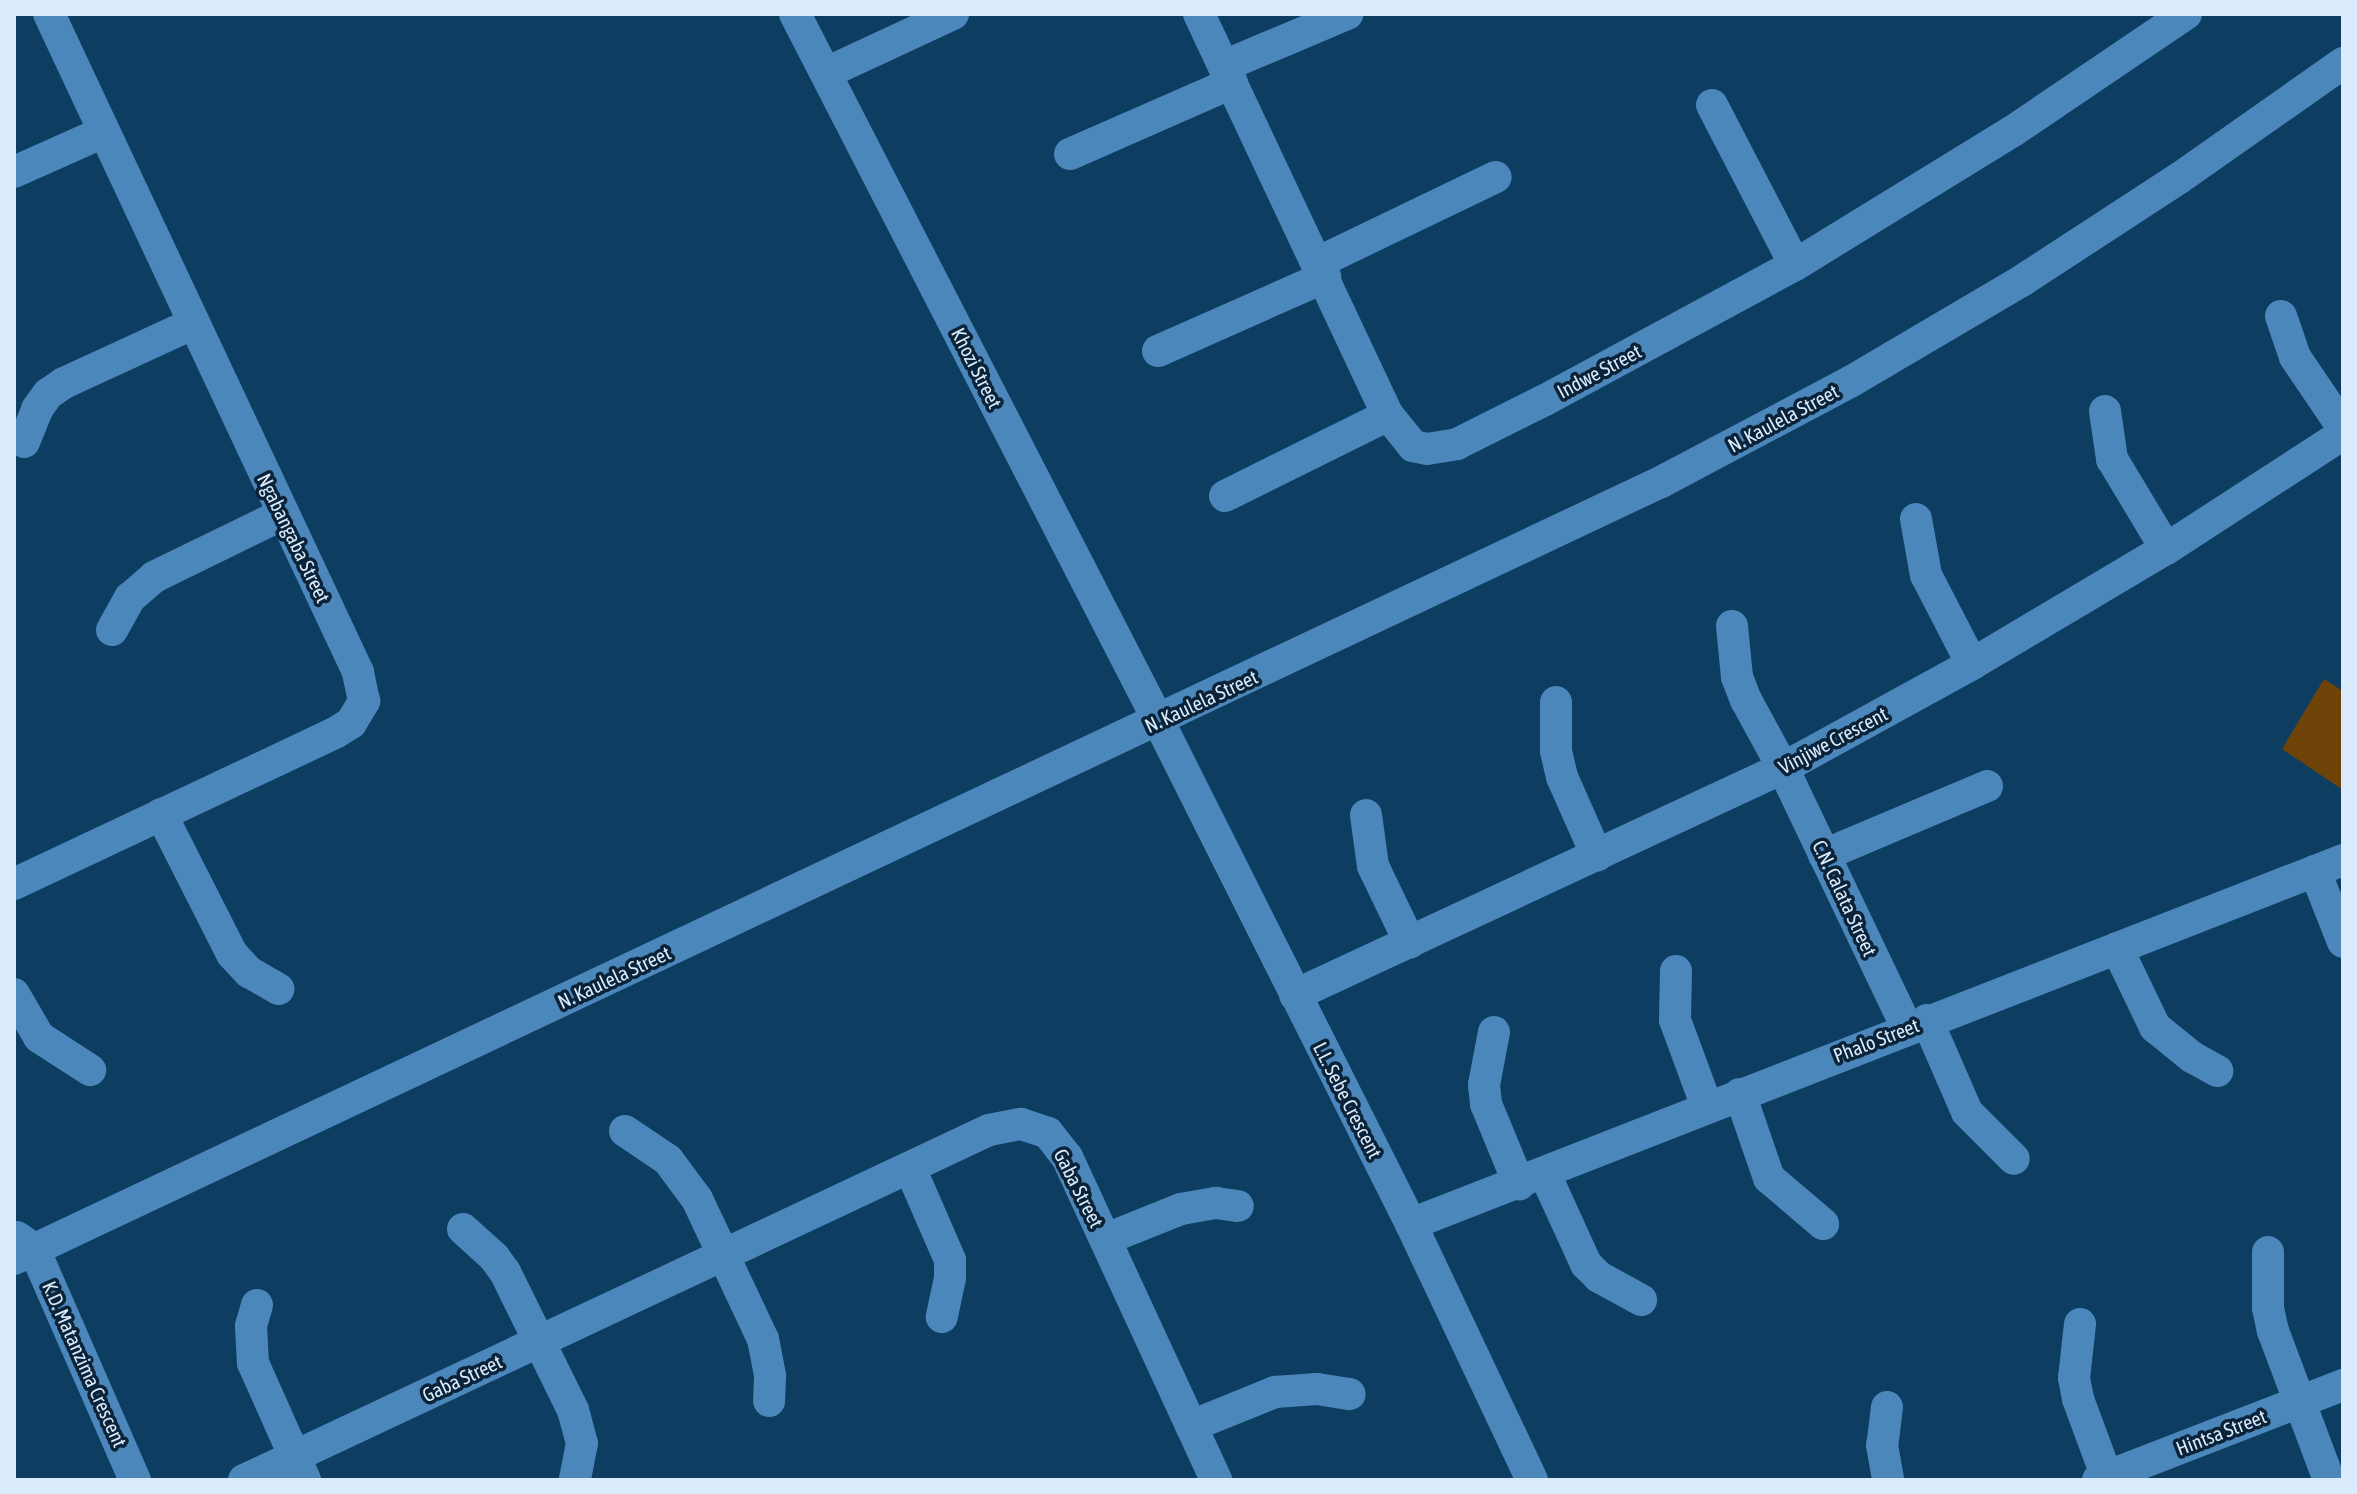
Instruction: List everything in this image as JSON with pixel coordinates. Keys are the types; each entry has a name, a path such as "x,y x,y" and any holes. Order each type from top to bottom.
{"street":[{"name":"Ngabangaba Street","path":"14,884 335,733 359,713 364,701 358,672 49,14"},
{"name":"Khozi Street","path":"795,14 1159,722"},
{"path":"826,73 953,14"},
{"name":"Indwe Street","path":"1199,14 1322,269 1388,415 1413,446 1441,449 1457,444 1795,265 2013,131 2183,15"},
{"path":"1070,154 1347,14"},
{"name":"N. Kaulela Street","path":"21,1248 1159,722 1661,482 1850,382 2023,280 2178,179 2343,63"},
{"path":"1712,105 1795,265"},
{"path":"14,172 104,132"},
{"path":"1158,351 1496,177"},
{"path":"2281,316 2295,357 2343,431"},
{"path":"24,442 37,409 48,394 64,383 192,324"},
{"path":"2105,411 2112,459 2166,549"},
{"path":"1225,496 1388,415"},
{"name":"Vinjiwe Crescent","path":"1295,995 1783,768 1972,664 2166,549 2343,431"},
{"path":"112,630 130,598 154,577 283,514"},
{"path":"1916,519 1926,575 1972,664"},
{"name":"C.N. Calata Street","path":"1732,626 1737,677 1824,855 1967,1112 2014,1159"},
{"path":"1556,702 1556,751 1562,777 1597,856"},
{"name":"L.L. Sebe Crescent","path":"1159,722 1411,1224 1532,1480"},
{"path":"1824,855 1987,786"},
{"path":"161,814 228,947 249,972 278,989"},
{"path":"1366,815 1373,866 1410,943"},
{"path":"2329,866 2343,942"},
{"name":"Phalo Street","path":"1411,1224 1532,1179 1917,1024 2329,866"},
{"path":"2117,948 2155,1027 2192,1057 2217,1071"},
{"path":"1676,971 1675,1020 1707,1107"},
{"path":"14,994 39,1037 90,1070"},
{"path":"1494,1032 1484,1085 1486,1104 1586,1264 1599,1277 1641,1300"},
{"path":"1740,1094 1769,1178 1823,1224"},
{"name":"Gaba Street","path":"244,1480 299,1469 537,1342 724,1257 989,1130 1021,1124 1035,1126 1048,1133 1067,1157 1216,1480"},
{"path":"625,1131 649,1146 683,1177 763,1339 770,1376 769,1401"},
{"path":"910,1168 950,1260 950,1278 942,1317"},
{"path":"1106,1239 1181,1209 1216,1203 1238,1206"},
{"path":"463,1229 494,1257 505,1272 579,1427 582,1443 575,1480"},
{"name":"K.D. Matanzima Crescent","path":"21,1248 135,1480"},
{"path":"2268,1252 2268,1308 2329,1480"},
{"path":"257,1305 251,1326 253,1363 299,1469"},
{"path":"2080,1324 2074,1378 2105,1479"},
{"name":"Hintsa Street","path":"2105,1479 2343,1385"},
{"path":"1191,1426 1275,1392 1317,1389 1350,1394"},
{"path":"1887,1407 1882,1445 1888,1480"}],"shaded area":[{"path":"2324,679 2343,691 2343,790 2282,749"}]}
